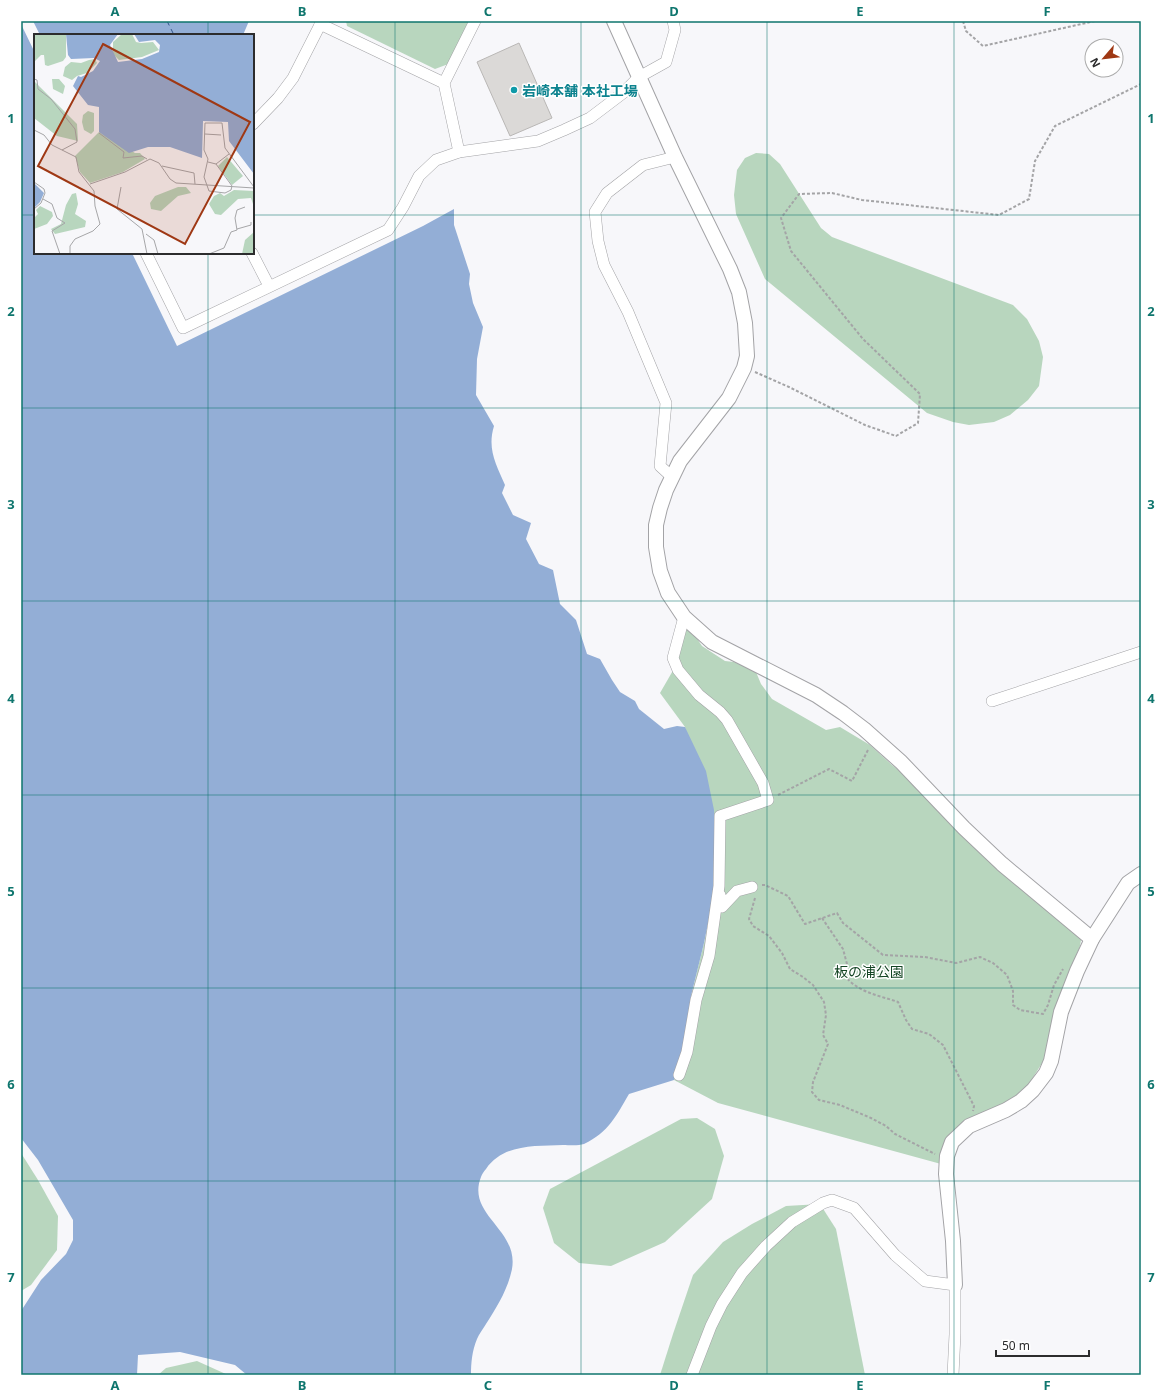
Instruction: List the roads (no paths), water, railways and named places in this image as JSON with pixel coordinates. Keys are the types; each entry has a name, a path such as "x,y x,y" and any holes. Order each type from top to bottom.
{"street":[{"path":"459,152 444,83 475,21"},
{"path":"614,21 675,157 730,269 739,292 745,323 747,356 744,368 729,398 680,461 666,490 656,524 656,547 660,571 668,593 684,617 712,642 816,695 843,713 874,738 901,762 964,828 1002,864 1092,939"},
{"path":"146,254 183,328 388,230 403,207 419,176 436,160 459,152 538,141 590,118 623,93 639,77 666,62 675,30 673,21"},
{"path":"254,123 278,98 293,78 321,22 444,83"},
{"path":"672,477 660,466 666,403 628,312 604,265 598,240 595,212 607,193 643,165 675,157"},
{"path":"253,254 269,286"},
{"path":"679,1075 687,1052 696,1000 709,956 719,886 720,816 768,800 763,783 727,720 720,712 699,695 678,670 673,658 684,617"},
{"path":"992,701 1141,652"},
{"path":"953,1375 955,1286 953,1241 946,1174 947,1156 952,1142 969,1126 1006,1110 1021,1101 1033,1090 1046,1073 1051,1061 1061,1012 1077,971 1092,939 1128,883 1141,874"},
{"path":"719,886 722,907 737,891 752,888"},
{"path":"692,1375 711,1326 722,1304 742,1273 766,1246 792,1222 823,1203 832,1200 854,1208 895,1255 925,1281 955,1286"}],"water":[{"path":"21,21 249,21 243,34 34,34 34,254 132,254 177,346 423,226 454,209 454,225 470,274 469,284 473,303 483,327 477,359 476,395 494,426 492,434 492,449 505,485 502,493 513,515 531,523 526,539 539,564 553,570 560,604 576,620 587,654 600,659 620,692 635,701 639,709 664,729 677,726 685,727 706,771 714,810 716,839 713,899 691,996 684,1053 674,1080 629,1094 611,1123 593,1139 584,1144 531,1146 510,1151 493,1161 484,1172 481,1177 478,1190 480,1202 508,1243 512,1255 512,1269 502,1298 477,1339 472,1357 471,1375 247,1375 235,1365 180,1352 138,1355 137,1375 21,1375 21,1311 41,1280 66,1254 73,1240 73,1220 38,1160 21,1138"}],"place":[{"name":"岩崎本舗 本社工場","path":"514,90"}],"park label":[{"name":"板の浦公園","path":"869,971"}]}
